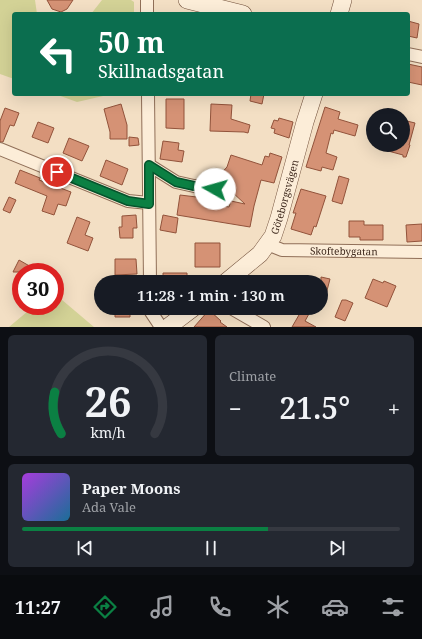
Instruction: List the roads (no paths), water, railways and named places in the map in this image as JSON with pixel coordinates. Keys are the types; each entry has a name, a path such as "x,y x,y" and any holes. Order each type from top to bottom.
{"street":[{"path":"147,0 147,12"},
{"path":"187,0 235,12"},
{"path":"339,12 343,0"},
{"path":"410,54 422,56"},
{"path":"148,96 150,275"},
{"name":"Göteborgsvägen","path":"234,275 260,254 272,236 279,218 313,96"},
{"path":"0,149 128,201 149,204"},
{"path":"149,165 176,182 215,189"},
{"name":"Skoftebygatan","path":"267,244 282,250 422,252"},
{"path":"153,315 161,327"},
{"path":"168,327 184,315"},
{"path":"243,315 264,327"}]}
